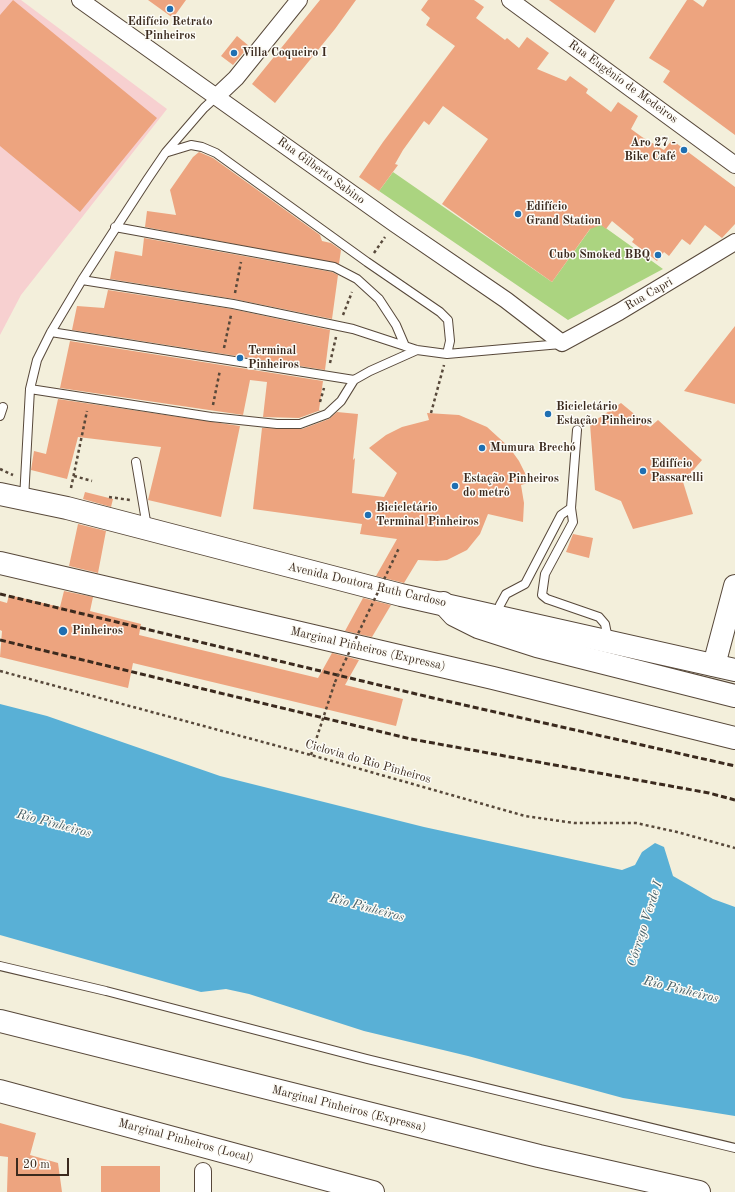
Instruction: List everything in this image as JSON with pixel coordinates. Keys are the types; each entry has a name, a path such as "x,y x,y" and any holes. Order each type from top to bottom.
{"main road":[{"name":"Avenida Doutora Ruth Cardoso","path":"7,495 67,508 366,586 735,670"},
{"name":"Marginal Pinheiros (Expressa)","path":"0,563 492,678 735,738"},
{"path":"714,665 735,586"},
{"path":"442,603 454,616 478,627 538,646 735,696"},
{"name":"Marginal Pinheiros (Expressa)","path":"0,1021 539,1156 699,1192"},
{"name":"Marginal Pinheiros (Local)","path":"0,1091 373,1192"}],"street":[{"name":"Rua Gilberto Sabino","path":"80,0 395,224 506,300 562,343"},
{"path":"217,96 236,78 299,0"},
{"name":"Rua Eugênio de Medeiros","path":"510,0 735,165"},
{"name":"Rua Capri","path":"562,343 619,312 735,242"},
{"path":"203,1171 203,1192"}],"lane":[{"path":"7,495 37,360 51,332 115,227 166,152 204,108 217,96"},
{"path":"166,152 191,145 202,146 216,153 367,262 440,312 448,320 450,340 447,354"},
{"path":"115,227 334,267 352,276 379,299 396,325 405,346"},
{"path":"82,280 233,304 353,329 417,350 447,354 562,343"},
{"path":"51,332 354,380"},
{"path":"30,388 211,417 277,424 300,424 327,414 341,401 354,380 370,371 417,350"},
{"path":"0,416 3,407"},
{"path":"577,430 571,508 574,522 545,574 542,596 599,617 605,624 608,641"},
{"path":"136,462 148,530"},
{"path":"496,615 506,594 525,584 560,515 571,508"},
{"path":"0,966 106,991 367,1059 735,1148"}],"path":[{"path":"367,262 395,224"},
{"path":"211,417 244,251"},
{"path":"431,413 447,354"},
{"path":"317,418 327,376"},
{"path":"89,398 74,476 92,481"},
{"path":"311,755 335,682 399,548"},
{"name":"Ciclovia do Rio Pinheiros","path":"0,671 311,755 525,816 574,823 636,824 677,832 735,848"}],"shaded area":[{"path":"0,0 21,0 167,109 21,295 0,335"}],"green space":[{"path":"393,172 552,282 596,221 663,269 568,320 379,191"}],"water":[{"path":"0,704 47,716 220,776 424,827 622,870 635,865 642,852 655,843 664,847 673,876 713,899 735,907 735,1116 623,1098 468,1056 364,1031 249,994 226,989 201,992 0,935"}],"building":[{"path":"13,0 157,118 80,212 0,146 0,15"},
{"name":"Edifício Retrato Pinheiros","path":"148,0 186,0 173,18"},
{"path":"320,0 356,0 335,29 275,103 252,84"},
{"path":"428,0 474,0 484,7 476,18 505,40 507,38 519,48 527,37 549,53 537,69 566,81 570,76 588,89 586,93 611,112 618,102 638,116 631,129 664,150 672,140 735,187 735,224 722,238 705,225 690,245 682,239 669,256 664,252 657,261 632,242 634,239 612,221 606,229 601,225 590,229 552,282 442,204 488,139 443,106 429,125 424,121 403,150 395,164 398,165 379,191 359,177 383,142 455,46 426,25 430,18 421,10"},
{"path":"549,0 615,0 595,33"},
{"path":"687,0 693,0 703,7 707,0 735,0 735,135 663,82 670,71 649,58"},
{"name":"Villa Coqueiro I","path":"237,36 249,46 233,65 221,56"},
{"path":"199,152 213,158 320,235 322,241 331,243 341,250 339,264 145,227 147,211 176,215 170,190 193,157"},
{"path":"144,238 332,272 338,275 332,319 234,299 110,279 115,251 142,256"},
{"path":"108,290 232,309 330,330 325,370 72,330 77,306 104,308"},
{"path":"735,326 735,404 684,391 717,349"},
{"path":"70,341 323,381 319,410 321,410 299,418 263,417 267,382 250,380 243,415 60,388"},
{"path":"58,399 240,426 221,517 148,500 161,447 78,437 67,479 31,470 34,451 46,454"},
{"name":"Edifício Passarelli","path":"621,403 650,427 658,420 702,460 683,482 693,514 633,529 621,501 595,490 590,424"},
{"path":"337,412 358,414 353,460 355,458 352,493 384,497 397,473 369,448 386,435 402,427 429,420 427,413 459,415 487,427 509,447 525,473 528,483 521,485 524,503 523,522 488,514 480,534 467,550 447,560 418,560 404,583 376,576 397,539 360,534 362,524 253,509 262,428 302,429 329,419"},
{"path":"85,492 113,499 111,507 83,499"},
{"path":"78,524 106,531 98,573 69,566"},
{"path":"573,534 593,538 589,558 566,552"},
{"path":"64,591 93,597 90,611 141,624 139,635 318,678 332,653 359,660 345,685 403,699 396,726 133,663 128,688 0,657 2,631 0,630 0,601 7,603 9,595 60,607"},
{"path":"363,598 391,605 372,637 345,631"},
{"path":"0,1123 36,1133 30,1155 58,1163 62,1192 7,1192 8,1157 0,1156"},
{"path":"101,1166 160,1166 160,1192 101,1192"}],"railway":[{"path":"0,594 433,698 735,766"},
{"path":"0,640 411,739 709,793 735,800"}],"place":[{"name":"Edifício Retrato Pinheiros","path":"170,9"},
{"name":"Villa Coqueiro I","path":"234,53"},
{"name":"Aro 27 - Bike Café","path":"684,150"},
{"name":"Edifício Grand Station","path":"518,214"},
{"name":"Cubo Smoked BBQ","path":"658,255"},
{"name":"Terminal Pinheiros","path":"240,358"},
{"name":"Bicicletário Estação Pinheiros","path":"548,414"},
{"name":"Mumura Brechó","path":"482,448"},
{"name":"Edifício Passarelli","path":"643,471"},
{"name":"Estação Pinheiros do metrô","path":"455,486"},
{"name":"Bicicletário Terminal Pinheiros","path":"368,515"},
{"name":"Pinheiros","path":"63,631"}],"water label":[{"name":"Rio Pinheiros","path":"54,824"},
{"name":"Rio Pinheiros","path":"367,908"},
{"name":"Córrego Verde I","path":"645,924"},
{"name":"Rio Pinheiros","path":"681,990"}]}
